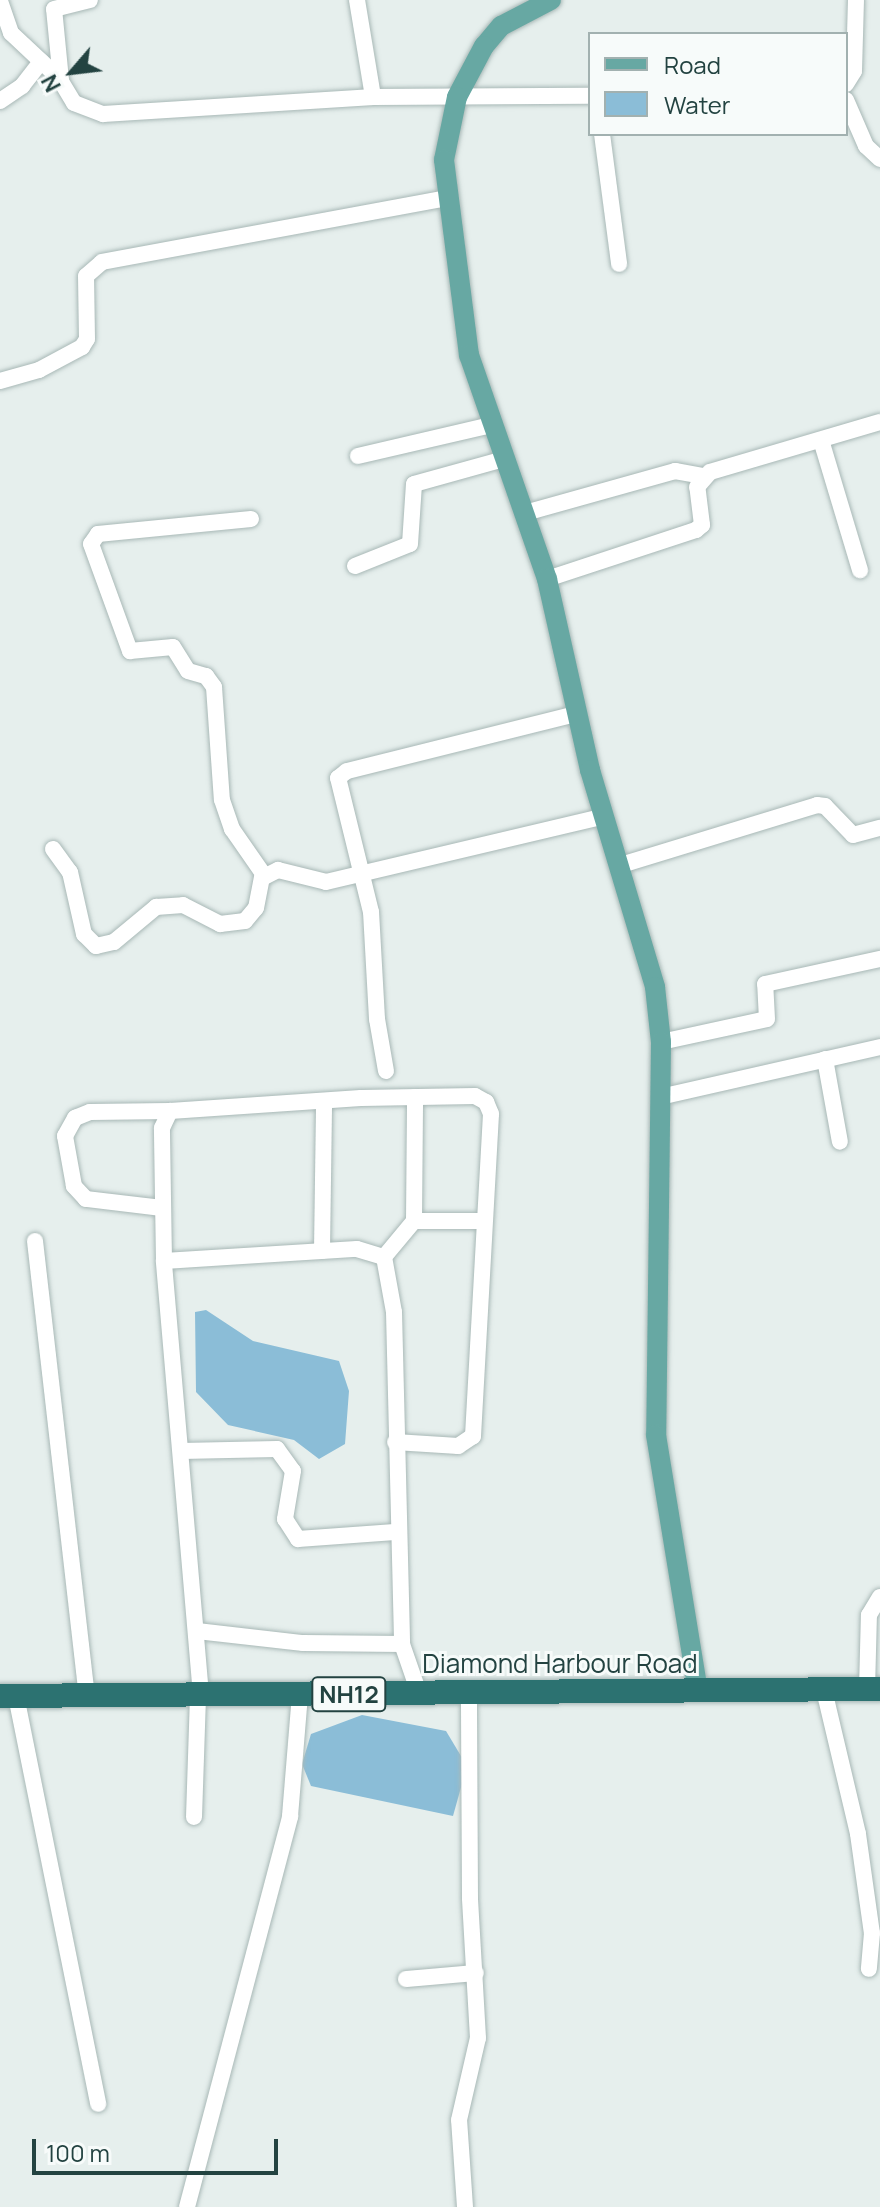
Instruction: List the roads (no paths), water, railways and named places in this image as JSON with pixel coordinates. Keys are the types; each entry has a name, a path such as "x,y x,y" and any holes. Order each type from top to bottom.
{"highway":[{"name":"Diamond Harbour Road","path":"8,1696 874,1689"}],"main road":[{"path":"551,0 501,26 457,97 445,135 448,198 459,310 491,425 547,579 576,714 655,987 661,1042 656,1435 698,1691"}],"street":[{"path":"61,80 54,9 90,0"},
{"path":"357,0 373,97"},
{"path":"848,81 854,71 856,0"},
{"path":"0,2 11,33 61,80 78,107 103,114 373,97 588,96"},
{"path":"0,101 22,86 41,62"},
{"path":"848,105 866,146 880,159"},
{"path":"602,136 619,264"},
{"path":"0,381 39,370 82,347 87,339 86,276 102,262 448,198"},
{"path":"525,513 675,471 704,476 880,422"},
{"path":"358,456 491,425"},
{"path":"821,440 860,570"},
{"path":"355,566 410,544 414,484 504,459"},
{"path":"547,579 696,530 702,525 697,487 704,476"},
{"path":"53,849 70,872 84,934 96,946 114,942 156,907 183,905 220,924 245,921 256,908 264,875 228,821 211,681 188,671 172,647 130,651 91,541 98,534 251,519"},
{"path":"386,1071 377,1019 371,912 338,786 341,774 576,714"},
{"path":"621,865 817,805 825,806 850,834 880,828"},
{"path":"264,875 290,869 318,882 360,875 605,816"},
{"path":"661,1042 767,1019 765,984 880,959"},
{"path":"660,1097 880,1047"},
{"path":"825,1059 840,1142"},
{"path":"162,1208 86,1199 74,1186 65,1136 75,1118 90,1112 170,1111 415,1097 475,1096 486,1102 491,1114 473,1436 458,1446 395,1442"},
{"path":"384,1257 414,1221 415,1097"},
{"path":"322,1251 324,1102"},
{"path":"170,1111 162,1128 162,1208 197,1631 200,1695 194,1817"},
{"path":"414,1221 484,1221"},
{"path":"35,1241 87,1695"},
{"path":"164,1261 357,1249 384,1257"},
{"path":"384,1257 394,1312 395,1532 402,1644 419,1693"},
{"path":"181,1451 277,1449 293,1471 285,1519 298,1539 395,1532"},
{"path":"874,1689 869,1615 880,1597"},
{"path":"197,1631 303,1643 402,1644"},
{"path":"824,1690 858,1834 872,1933 869,1969"},
{"path":"465,2207 459,2120 478,2038 470,1898 469,1693"},
{"path":"187,2207 290,1816 300,1694"},
{"path":"8,1696 98,2104"},
{"path":"406,1979 476,1973"}],"water":[{"path":"206,1310 253,1341 339,1361 349,1391 345,1444 319,1459 294,1440 228,1425 196,1392 195,1312"},
{"path":"362,1715 446,1731 467,1766 453,1816 311,1786 302,1764 311,1734"}]}
